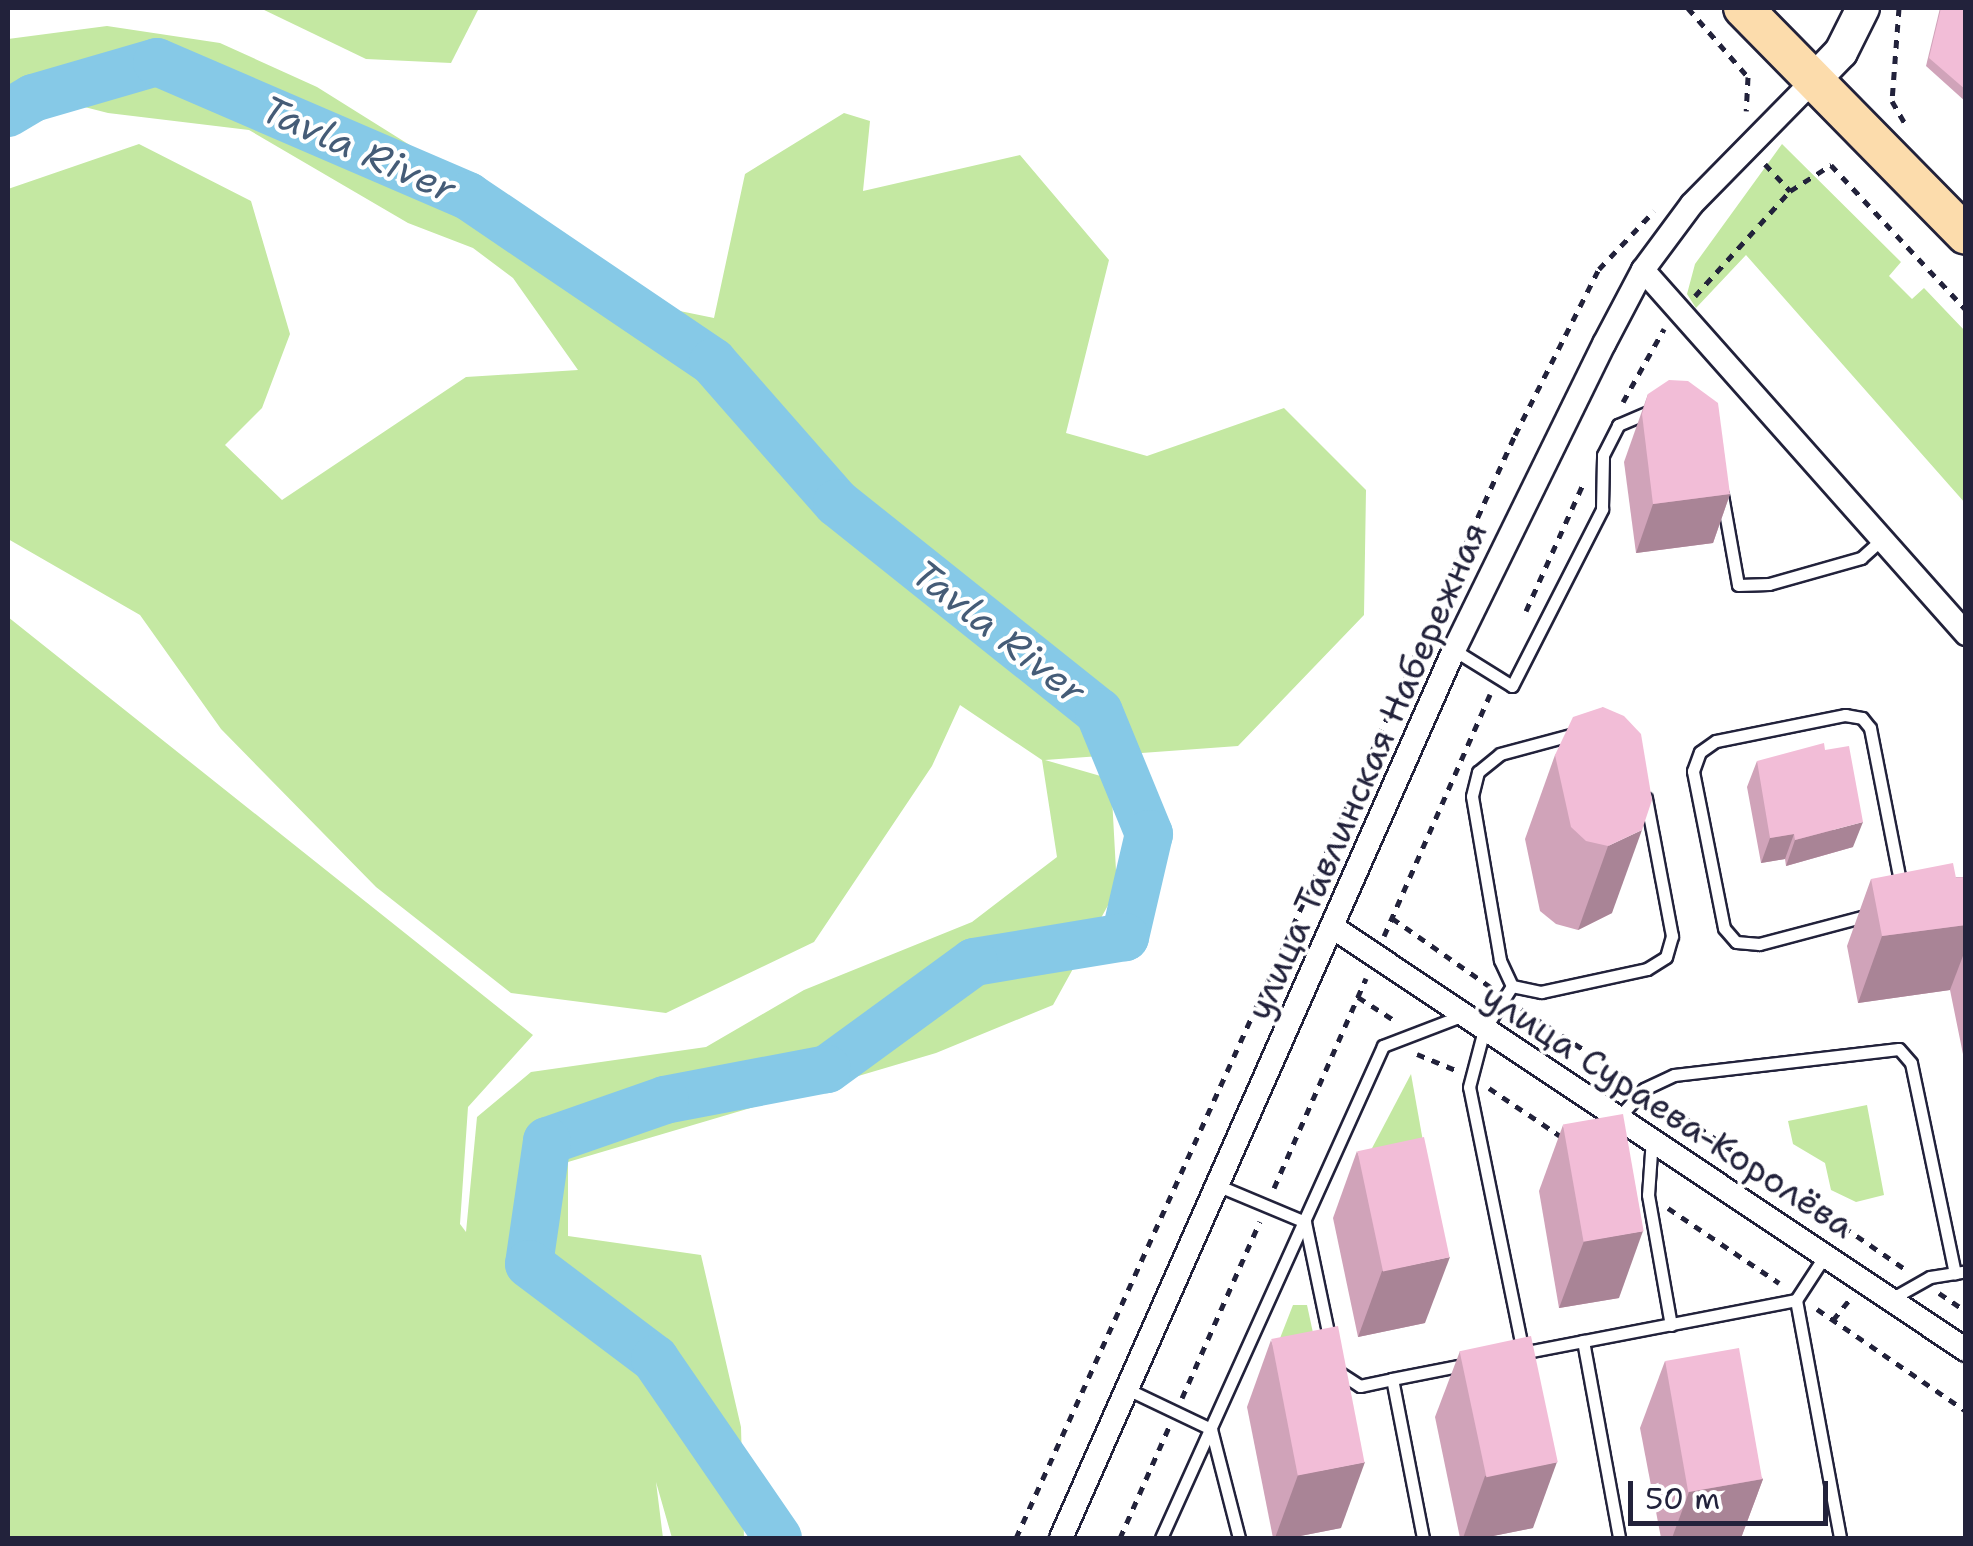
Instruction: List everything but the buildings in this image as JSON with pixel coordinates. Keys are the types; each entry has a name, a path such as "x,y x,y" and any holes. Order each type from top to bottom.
{"main road":[{"path":"1743,8 1813,82 1901,150 1966,236"}],"street":[{"path":"1813,82 1841,52 1864,8"},
{"name":"улица Тавлинская Набережная","path":"1061,1538 1454,650 1644,270 1692,204 1813,82"},
{"path":"1644,270 1966,634"},
{"name":"улица Сураева-Королёва","path":"1334,928 1966,1350"}],"lane":[{"path":"1454,650 1512,686 1602,508 1603,455 1618,425 1655,409 1670,413"},
{"path":"1719,478 1738,585 1769,584 1861,558 1882,539"},
{"path":"1887,910 1759,944 1736,942 1724,928 1694,771 1700,752 1716,741 1845,715 1862,718 1870,728 1905,906"},
{"path":"1512,986 1500,960 1472,796 1478,772 1500,754 1590,730"},
{"path":"1512,986 1540,992 1648,969 1666,957 1672,936 1644,789"},
{"path":"1512,986 1484,1030 1472,1077 1523,1352"},
{"path":"1162,1538 1383,1046 1461,1016"},
{"path":"1620,1116 1644,1089 1674,1075 1900,1049 1912,1063 1960,1272 1922,1281 1891,1299"},
{"path":"1652,1138 1648,1195 1670,1325"},
{"path":"1219,1186 1306,1222"},
{"path":"1306,1222 1336,1368 1346,1382 1360,1386 1486,1360"},
{"path":"1824,1257 1798,1299 1840,1538"},
{"path":"1504,1356 1798,1299"},
{"path":"1582,1342 1618,1538"},
{"path":"1392,1380 1423,1538"},
{"path":"1128,1388 1211,1429 1239,1538"}],"path":[{"path":"1688,8 1748,77 1748,108 1732,127 1790,191"},
{"path":"1899,8 1892,100 1901,150"},
{"path":"1616,415 1650,345 1790,191 1831,165 1966,310"},
{"path":"1016,1538 1515,435 1598,270 1665,198"},
{"path":"1520,625 1591,468"},
{"path":"1120,1538 1497,677"},
{"path":"1392,918 1966,1311"},
{"path":"1358,997 1404,1026 1411,1052 1472,1077 1568,1141"},
{"path":"1648,1195 1966,1411"}],"green space":[{"path":"260,8 479,8 451,63 366,59"},
{"path":"107,26 220,43 317,87 589,257 582,291 714,318 745,174 844,113 870,121 863,191 1020,155 1109,260 1066,433 1147,456 1284,408 1366,490 1364,615 1238,746 1045,760 1111,779 1117,889 1053,1005 936,1053 568,1162 568,1236 701,1255 741,1427 744,1538 672,1538 656,1482 663,1538 8,1538 8,617 533,1035 468,1107 460,1224 466,1232 477,1117 531,1072 706,1047 804,990 972,922 1057,857 1042,760 960,705 932,766 814,942 666,1013 511,993 376,887 221,729 140,615 8,539 8,189 139,144 251,201 290,334 262,408 225,445 282,500 466,377 578,370 513,278 473,248 408,223 249,130 108,113 18,90 8,94 8,39"},
{"path":"1782,144 1901,262 1889,276 1912,299 1924,288 1965,331 1965,503 1746,255 1696,308 1687,294 1695,264"},
{"path":"1411,1074 1424,1147 1370,1152"},
{"path":"1867,1105 1884,1195 1856,1202 1831,1190 1825,1163 1793,1144 1788,1121"},
{"path":"1293,1305 1307,1305 1318,1356 1275,1351"}],"waterway":[{"name":"Tavla River","path":"8,113 33,98 157,62 468,196 713,362 837,503 1099,712 1149,834 1125,937 974,962 827,1069 665,1100 547,1141 529,1264 655,1359 778,1538"}]}
